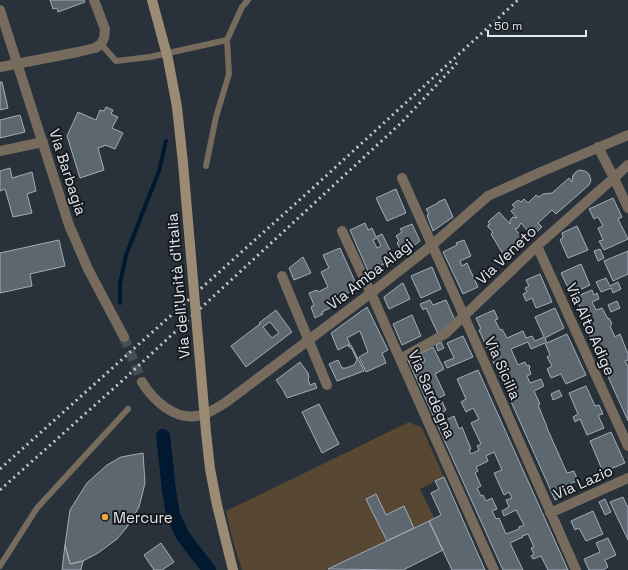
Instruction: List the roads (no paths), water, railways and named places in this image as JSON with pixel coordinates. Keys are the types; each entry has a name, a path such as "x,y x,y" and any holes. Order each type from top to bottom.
{"main road":[{"name":"Via dell'Unità d'Italia","path":"152,0 168,59 177,107 210,469 233,570"}],"street":[{"path":"0,67 95,48 101,44 104,38 105,29 94,0"},
{"name":"Via Barbagia","path":"0,10 69,225 88,269 124,337"},
{"name":"Via Amba Alagi","path":"142,382 147,391 154,398 174,413 186,416 196,416 208,413 225,403 371,293 432,245 488,196 628,135"},
{"path":"0,151 43,142"},
{"path":"598,147 628,208"},
{"name":"Via Veneto","path":"400,359 445,334 537,246 628,165"},
{"name":"Via Sicilia","path":"402,178 576,570"},
{"name":"Via Sardegna","path":"342,231 494,570"},
{"name":"Via Alto Adige","path":"537,246 628,446"},
{"path":"282,276 327,385"},
{"name":"Via Lazio","path":"550,513 628,478"}],"lane":[{"path":"206,166 216,117 229,74 227,40 242,7 248,0"},
{"path":"101,44 116,61 150,57 227,40"},
{"path":"0,566 37,508 128,409"}],"waterway":[{"path":"120,303 120,284 126,255 159,171 166,141"},
{"path":"163,436 173,515 183,536 209,570"}],"tunnel":[{"path":"124,337 142,382"}],"railway":[{"path":"0,469 315,186 518,0"},
{"path":"0,490 123,380 401,123 457,63"}],"place":[{"name":"Mercure","path":"105,517"}]}
